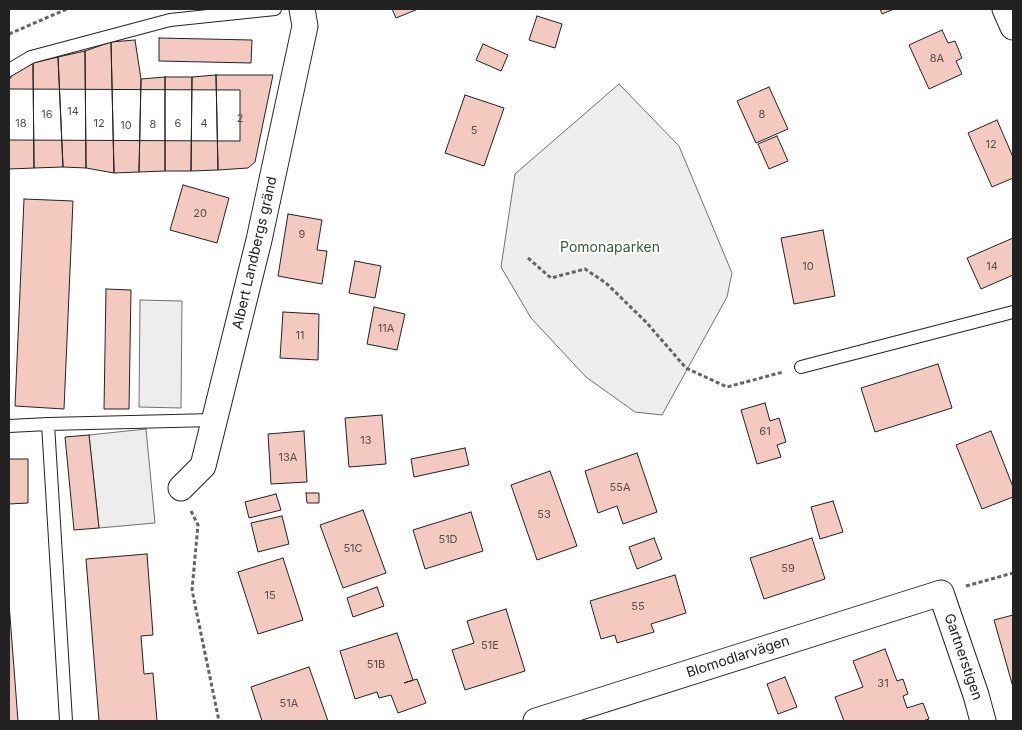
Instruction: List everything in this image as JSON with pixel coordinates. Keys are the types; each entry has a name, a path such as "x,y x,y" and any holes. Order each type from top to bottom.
{"street":[{"name":"Albert Landbergs gränd","path":"181,488 203,466 259,240 306,26 302,9"},
{"path":"1005,9 1013,27"},
{"name":"Blomodlarvägen","path":"536,721 941,593"},
{"name":"Gartnerstigen","path":"941,593 983,721"}],"lane":[{"path":"9,70 30,56 170,20 275,9"},
{"path":"801,366 1013,312"},
{"path":"9,426 214,420"},
{"path":"48,424 66,721"}],"path":[{"path":"9,34 67,9"},
{"path":"528,258 551,278 585,269 606,283 639,315 686,368 727,387 801,366"},
{"path":"181,488 198,525 192,590 219,721"},
{"path":"941,593 1013,573"}],"green space":[{"name":"Pomonaparken","path":"619,84 679,146 732,273 727,297 662,415 635,412 586,377 531,318 501,267 515,174"}],"shaded area":[{"path":"140,300 182,301 181,408 139,407"},
{"path":"146,429 155,523 99,528 89,435"}],"building":[{"path":"392,9 418,9 396,18"},
{"path":"880,9 894,9 882,14"},
{"path":"537,16 562,24 555,48 529,40"},
{"path":"942,30 948,43 955,41 962,58 956,61 962,74 929,89 909,45"},
{"path":"159,38 252,40 251,63 159,61"},
{"path":"135,40 141,79 139,172 114,173 111,42"},
{"path":"111,42 114,173 86,168 85,51"},
{"path":"483,44 508,55 501,71 476,60"},
{"path":"85,51 86,168 63,167 58,57"},
{"path":"58,57 63,167 34,168 33,63"},
{"path":"33,63 34,168 9,169 9,80 14,73"},
{"path":"216,75 218,170 191,171 192,77"},
{"path":"216,75 273,75 255,162 248,168 218,170"},
{"path":"165,77 165,171 139,172 141,79"},
{"path":"165,77 192,77 191,171 165,171"},
{"path":"769,87 788,129 756,143 737,101"},
{"path":"9,89 240,90 240,141 9,140"},
{"path":"465,95 504,108 484,166 445,153"},
{"path":"997,120 1013,157 1013,178 992,187 968,133"},
{"path":"777,136 788,161 769,169 758,144"},
{"path":"183,185 229,198 217,243 170,230"},
{"path":"24,199 73,201 64,409 15,406"},
{"path":"288,214 322,220 317,250 327,251 322,284 278,276"},
{"path":"823,230 835,296 794,304 781,238"},
{"path":"1013,238 1013,275 981,289 967,258"},
{"path":"355,261 381,266 375,298 349,293"},
{"path":"106,289 131,290 129,409 104,409"},
{"path":"374,307 405,314 397,350 367,344"},
{"path":"283,312 319,314 318,360 280,358"},
{"path":"938,364 952,408 875,432 861,388"},
{"path":"765,403 770,421 779,418 786,442 777,445 781,457 757,464 741,410"},
{"path":"382,415 386,464 349,467 345,418"},
{"path":"304,431 307,482 271,484 268,434"},
{"path":"991,431 1013,487 1013,497 982,509 956,445"},
{"path":"89,435 99,528 74,530 65,437"},
{"path":"465,448 469,465 414,477 411,459"},
{"path":"637,453 657,512 623,524 617,506 598,513 585,471"},
{"path":"9,459 28,459 28,503 9,504"},
{"path":"550,471 577,546 537,560 511,485"},
{"path":"306,493 319,493 319,503 307,503"},
{"path":"276,494 281,510 249,518 245,502"},
{"path":"833,501 843,532 820,539 811,507"},
{"path":"363,510 386,573 343,588 320,525"},
{"path":"471,512 483,551 425,569 413,530"},
{"path":"282,516 289,544 258,552 251,523"},
{"path":"654,538 662,559 637,569 629,547"},
{"path":"812,538 825,579 764,599 750,558"},
{"path":"147,554 153,635 141,636 144,674 153,673 157,721 99,721 86,559"},
{"path":"283,558 303,620 258,634 238,572"},
{"path":"675,575 686,613 651,624 654,632 617,643 615,635 601,639 590,601"},
{"path":"377,587 384,606 353,617 347,598"},
{"path":"9,603 18,721 9,721"},
{"path":"506,609 525,671 465,690 452,650 474,643 467,621"},
{"path":"1013,615 1013,687 994,620"},
{"path":"397,633 413,680 404,683 417,679 426,703 398,713 391,695 379,698 377,692 355,699 340,651"},
{"path":"885,649 897,681 903,679 908,694 903,696 907,708 923,703 929,719 923,721 844,721 835,697 863,687 853,661"},
{"path":"309,667 328,721 262,721 251,687"},
{"path":"785,677 797,707 778,714 767,684"}]}
